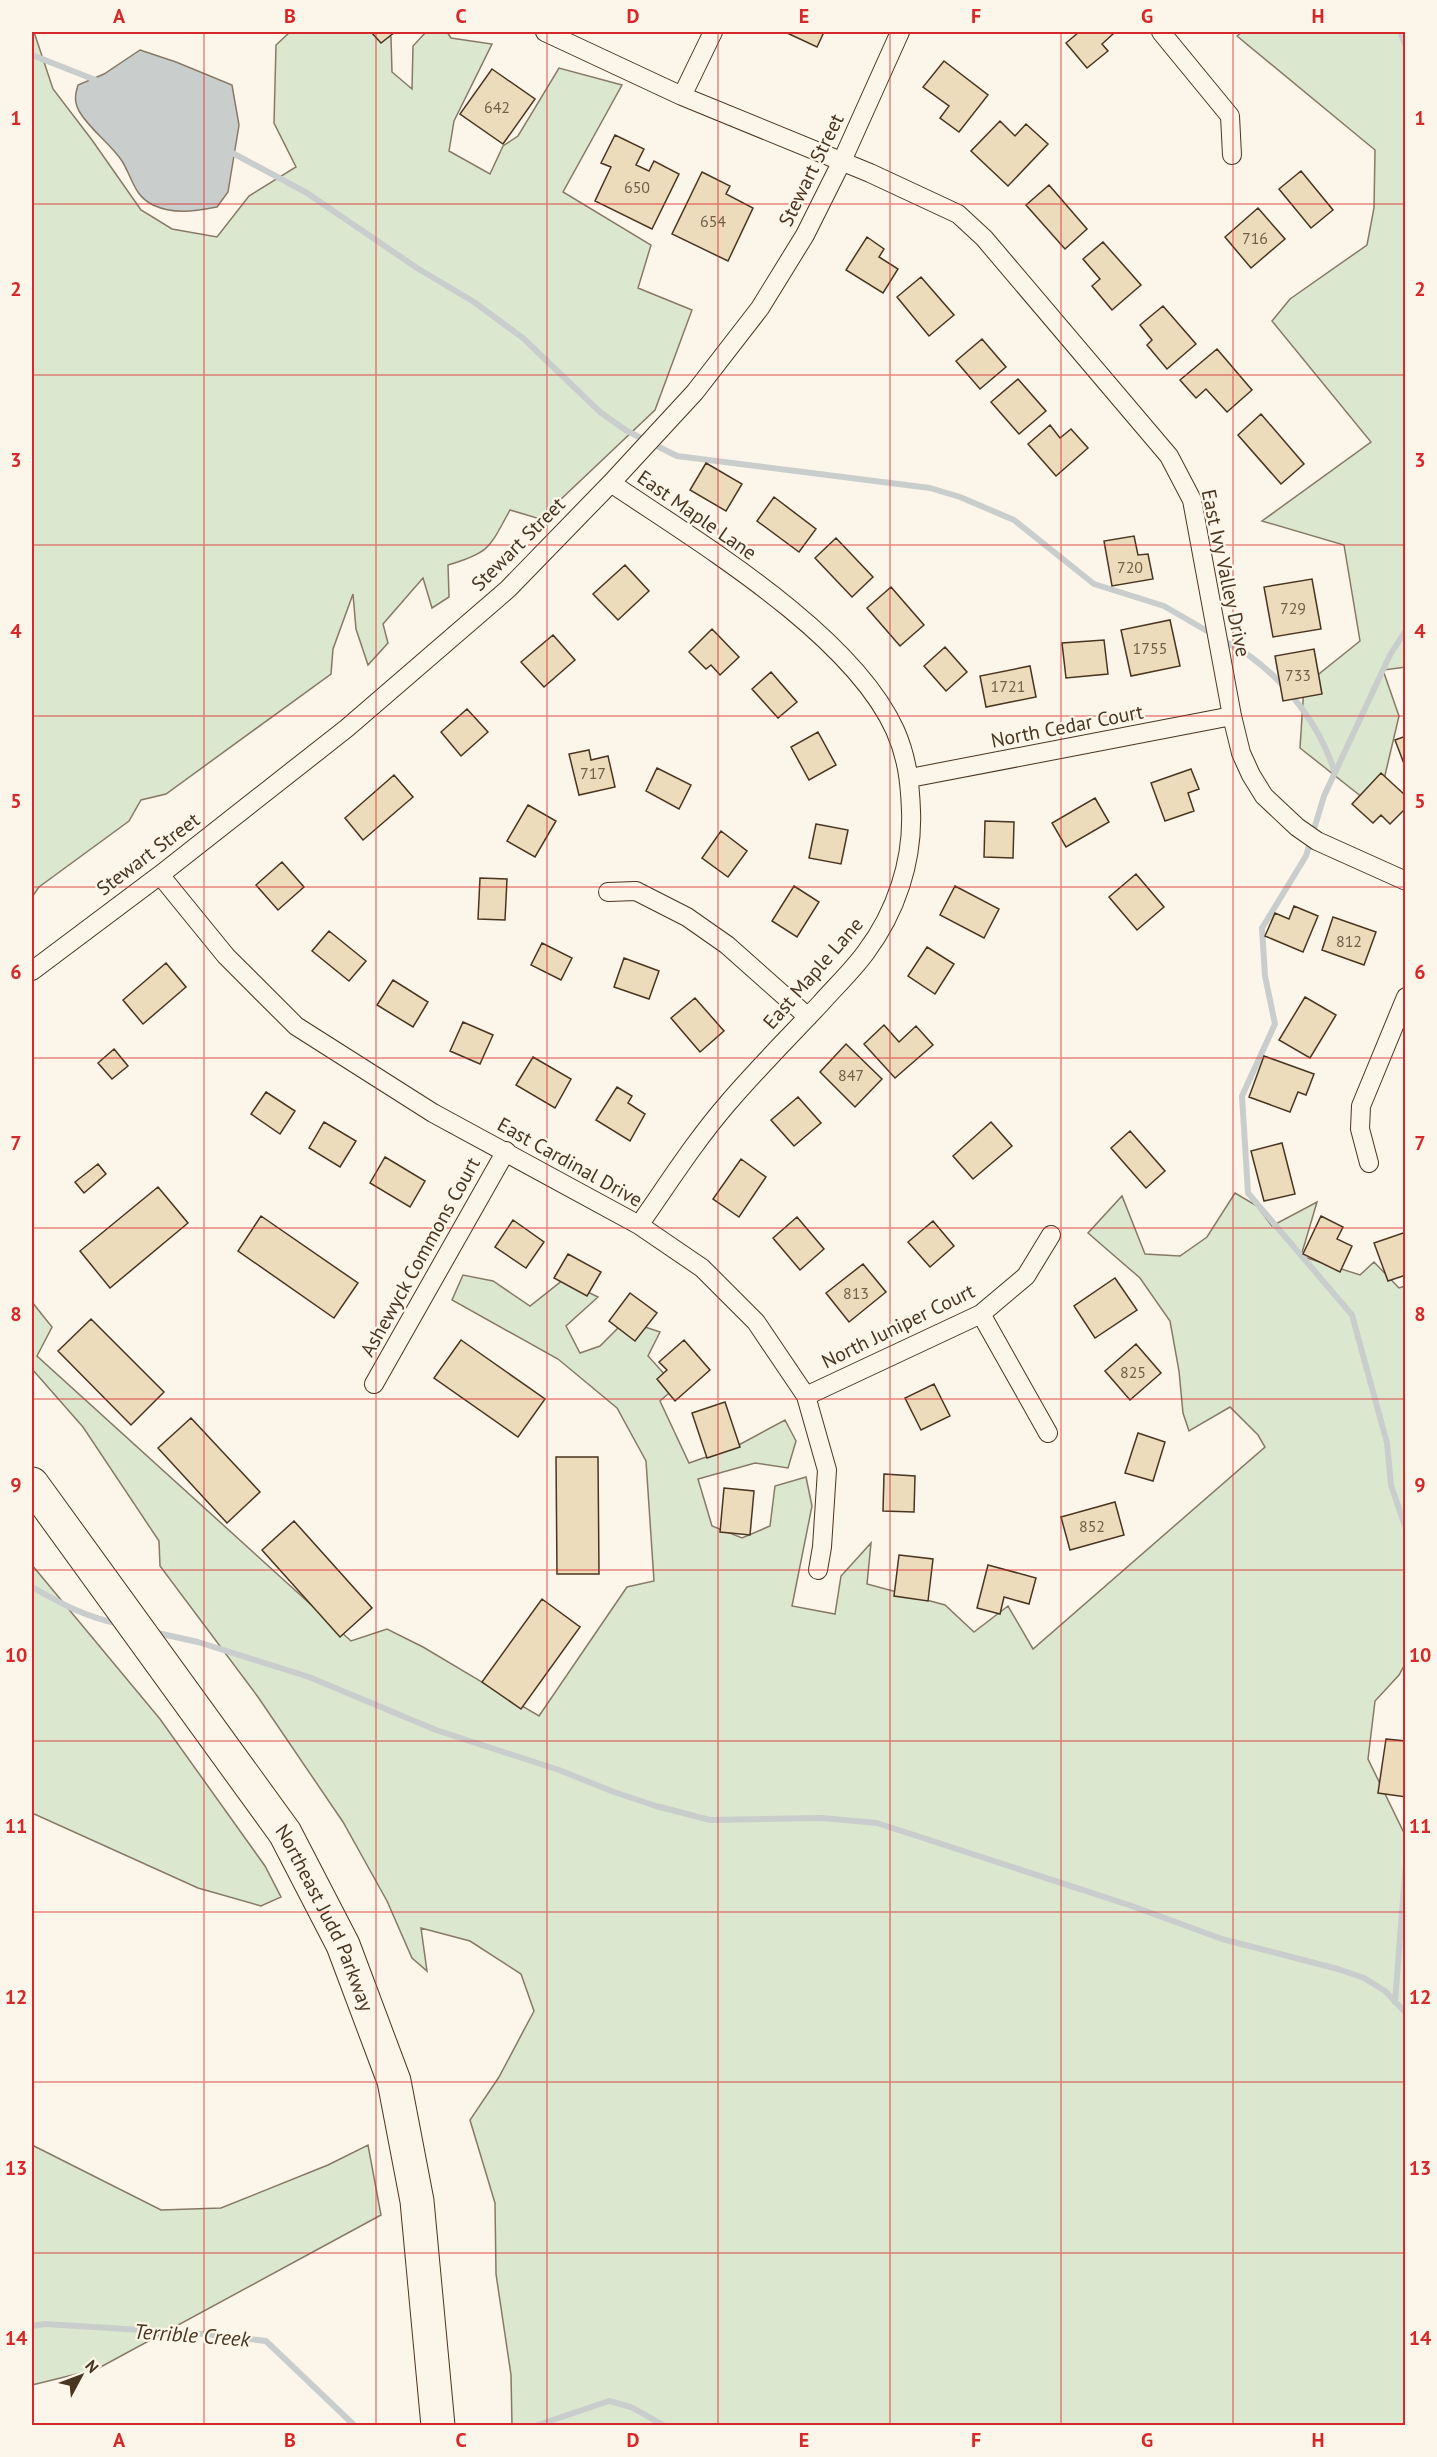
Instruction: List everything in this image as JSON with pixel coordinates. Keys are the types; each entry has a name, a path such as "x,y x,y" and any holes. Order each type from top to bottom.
{"highway":[{"name":"Northeast Judd Parkway","path":"32,1484 285,1833 344,1945 394,2081 417,2201 438,2426"}],"street":[{"name":"East Ivy Valley Drive","path":"545,32 682,96 842,161 958,214 984,238 1169,456 1192,500 1232,716 1241,753 1264,796 1280,813 1317,841 1406,881"},
{"path":"682,96 713,32"},
{"name":"Stewart Street","path":"32,971 160,875 347,728 499,597 611,483 695,392 760,308 805,235 842,161 900,32"},
{"path":"1161,32 1230,116 1232,155"},
{"name":"East Maple Lane","path":"611,483 728,562 788,609 845,660 873,694 894,728 905,756 910,778 912,832 906,867 885,923 866,952 728,1103 692,1149 639,1225"},
{"name":"North Cedar Court","path":"910,778 1232,716"},
{"name":"East Cardinal Drive","path":"160,875 226,956 296,1026 434,1113 639,1225 702,1268 756,1322 806,1396 826,1470 822,1546 818,1570"},
{"path":"608,892 636,891 687,917 726,945 808,1017"},
{"path":"1369,1163 1360,1129 1361,1106 1406,997"},
{"name":"Ashewyck Commons Court","path":"374,1384 506,1151"},
{"name":"North Juniper Court","path":"806,1396 981,1314 1026,1276 1051,1235"},
{"path":"981,1314 1048,1433"}],"green space":[{"path":"32,32 34,32 53,89 141,210 172,229 217,237 249,196 296,167 274,123 276,45 290,32 369,32 391,37 392,72 412,89 413,46 426,32 447,32 451,38 492,44 454,121 449,151 490,174 503,146 518,136 559,68 622,85 563,192 651,245 638,288 692,310 655,410 540,519 510,510 498,533 487,547 473,556 448,565 449,597 432,608 423,578 383,624 388,643 368,665 356,629 353,594 333,649 331,674 166,794 141,800 129,821 39,887 32,897"},
{"path":"1242,32 1405,32 1406,667 1383,670 1399,716 1377,809 1300,748 1304,686 1360,641 1344,545 1262,521 1371,442 1272,321 1290,299 1367,245 1374,208 1375,150 1237,36"},
{"path":"1235,1193 1257,1206 1272,1226 1317,1202 1301,1256 1360,1275 1374,1262 1399,1288 1405,1286 1405,1664 1399,1675 1375,1701 1368,1759 1405,1835 1405,2425 512,2425 511,2375 496,2274 495,2203 470,2120 499,2077 534,2011 521,1974 470,1941 421,1928 427,1971 412,1958 387,1901 343,1822 258,1697 160,1566 159,1541 83,1427 32,1369 32,1302 52,1327 37,1356 351,1641 387,1629 423,1647 539,1716 627,1587 654,1581 646,1461 617,1408 558,1359 452,1300 463,1275 493,1281 530,1306 563,1280 598,1297 566,1326 580,1353 600,1346 621,1325 639,1325 660,1332 648,1356 676,1387 660,1401 689,1463 735,1447 785,1420 796,1441 788,1468 755,1463 698,1479 712,1526 742,1538 770,1526 775,1486 806,1477 812,1506 792,1606 835,1614 841,1576 871,1543 867,1584 945,1605 974,1632 1008,1606 1033,1649 1265,1447 1258,1435 1230,1407 1189,1431 1183,1413 1179,1371 1170,1321 1140,1278 1088,1233 1122,1196 1145,1254 1180,1256 1207,1237"},
{"path":"32,1565 160,1719 265,1866 281,1897 261,1906 198,1888 32,1813"},
{"path":"32,2145 161,2210 221,2208 328,2165 368,2145 381,2215 97,2369 32,2385"}],"shaded area":[{"path":"140,50 232,85 239,125 228,192 217,207 177,211 161,208 147,201 137,191 117,154 79,111 76,104 78,85 104,74"}],"building":[{"path":"371,32 395,32 381,43"},
{"path":"785,32 824,32 817,47"},
{"path":"1079,32 1111,32 1113,34 1102,44 1108,51 1087,68 1066,43"},
{"path":"944,61 988,95 959,132 940,118 949,106 923,87"},
{"path":"492,69 535,99 503,144 460,114"},
{"path":"1000,121 1015,136 1026,124 1048,144 1008,186 971,151"},
{"path":"615,135 644,149 636,165 649,171 654,161 679,174 652,229 595,201 611,167 601,163"},
{"path":"1301,171 1333,210 1311,228 1279,189"},
{"path":"702,172 730,186 726,194 753,208 728,261 672,234"},
{"path":"1049,185 1087,229 1065,249 1026,205"},
{"path":"1258,208 1285,239 1251,268 1225,237"},
{"path":"867,237 884,249 879,257 898,269 883,293 846,270"},
{"path":"1103,242 1141,285 1112,310 1092,286 1100,279 1083,259"},
{"path":"921,277 954,315 929,336 897,297"},
{"path":"1163,306 1196,344 1167,369 1147,345 1152,340 1140,325"},
{"path":"982,339 1006,367 980,389 956,361"},
{"path":"1217,349 1252,390 1227,412 1206,389 1196,398 1180,380"},
{"path":"1018,379 1046,411 1019,434 991,402"},
{"path":"1261,414 1304,464 1281,484 1238,435"},
{"path":"1050,425 1060,438 1071,429 1088,448 1056,476 1028,444"},
{"path":"706,463 742,484 726,511 690,490"},
{"path":"774,497 816,529 799,552 757,521"},
{"path":"1134,536 1138,555 1148,554 1153,579 1112,586 1104,541"},
{"path":"836,538 873,577 852,597 815,558"},
{"path":"625,565 649,591 618,620 593,594"},
{"path":"1312,579 1321,629 1273,637 1264,587"},
{"path":"891,587 924,625 900,646 867,608"},
{"path":"1170,620 1180,666 1131,676 1121,630"},
{"path":"712,629 739,657 720,675 711,665 706,669 689,652"},
{"path":"553,635 575,660 544,687 521,662"},
{"path":"1104,640 1108,674 1066,678 1062,643"},
{"path":"945,647 967,672 946,691 924,666"},
{"path":"1314,649 1322,694 1283,701 1275,656"},
{"path":"1030,666 1036,697 986,707 980,676"},
{"path":"771,672 797,702 778,718 752,689"},
{"path":"467,709 488,732 461,756 441,732"},
{"path":"818,732 836,765 809,780 791,747"},
{"path":"1406,736 1406,769 1395,740"},
{"path":"589,750 591,760 608,756 615,787 579,795 569,754"},
{"path":"657,768 691,785 679,809 646,791"},
{"path":"1191,769 1199,789 1188,793 1194,811 1165,821 1151,783"},
{"path":"1381,773 1406,796 1406,808 1390,824 1381,815 1373,823 1352,804"},
{"path":"394,775 413,797 363,840 345,818"},
{"path":"1095,798 1109,822 1066,847 1052,823"},
{"path":"528,805 556,821 535,857 507,841"},
{"path":"985,821 1014,822 1013,858 984,857"},
{"path":"816,824 848,830 841,864 809,858"},
{"path":"721,831 747,851 728,877 702,858"},
{"path":"282,862 304,887 278,910 256,885"},
{"path":"1136,874 1164,907 1137,930 1109,897"},
{"path":"480,878 507,879 505,920 478,919"},
{"path":"794,886 819,902 797,937 772,921"},
{"path":"955,886 999,909 984,938 940,915"},
{"path":"1294,906 1318,916 1303,952 1265,936 1275,913 1289,919"},
{"path":"1333,917 1376,932 1364,965 1322,950"},
{"path":"329,931 366,961 349,981 312,951"},
{"path":"542,943 572,958 561,980 531,965"},
{"path":"927,947 954,964 935,994 908,976"},
{"path":"624,958 659,971 649,999 614,987"},
{"path":"166,963 186,987 143,1024 123,1000"},
{"path":"393,980 428,1002 413,1027 377,1005"},
{"path":"1305,997 1336,1015 1310,1058 1279,1040"},
{"path":"695,998 724,1031 700,1052 671,1018"},
{"path":"463,1022 493,1035 480,1064 450,1051"},
{"path":"884,1025 899,1042 916,1026 933,1045 895,1078 864,1044"},
{"path":"846,1044 882,1079 855,1107 820,1072"},
{"path":"114,1049 128,1066 112,1079 98,1063"},
{"path":"1264,1056 1314,1074 1306,1095 1298,1092 1290,1112 1249,1097"},
{"path":"533,1057 571,1079 555,1108 516,1085"},
{"path":"617,1087 632,1096 628,1103 645,1114 630,1141 596,1120"},
{"path":"266,1092 295,1111 280,1134 251,1114"},
{"path":"798,1097 821,1123 794,1146 771,1120"},
{"path":"324,1122 356,1141 340,1167 309,1148"},
{"path":"991,1122 1012,1146 973,1179 953,1156"},
{"path":"1130,1131 1165,1171 1146,1188 1111,1148"},
{"path":"1282,1143 1295,1194 1264,1201 1251,1151"},
{"path":"385,1157 425,1181 410,1207 370,1183"},
{"path":"741,1159 766,1177 739,1217 713,1199"},
{"path":"98,1164 106,1174 84,1193 75,1182"},
{"path":"158,1187 188,1223 110,1288 80,1251"},
{"path":"261,1216 358,1283 334,1318 238,1251"},
{"path":"1321,1216 1343,1227 1337,1239 1352,1246 1340,1272 1303,1254"},
{"path":"797,1217 824,1249 800,1270 773,1238"},
{"path":"513,1220 544,1242 526,1268 495,1247"},
{"path":"933,1221 954,1246 930,1267 908,1242"},
{"path":"1406,1232 1406,1275 1388,1281 1374,1243"},
{"path":"568,1254 601,1272 587,1296 554,1278"},
{"path":"863,1264 886,1292 849,1322 826,1293"},
{"path":"1115,1278 1137,1310 1095,1338 1074,1306"},
{"path":"630,1293 657,1313 635,1341 609,1321"},
{"path":"91,1319 164,1392 131,1425 58,1351"},
{"path":"461,1340 545,1399 518,1437 434,1378"},
{"path":"684,1340 710,1370 675,1401 657,1379 667,1370 659,1362"},
{"path":"1136,1344 1161,1373 1130,1400 1105,1371"},
{"path":"934,1384 950,1416 921,1430 905,1398"},
{"path":"725,1402 740,1447 707,1458 692,1413"},
{"path":"191,1418 260,1492 227,1523 158,1448"},
{"path":"1138,1433 1165,1442 1153,1481 1125,1473"},
{"path":"556,1457 598,1457 599,1574 557,1574"},
{"path":"884,1474 915,1476 914,1512 883,1511"},
{"path":"724,1488 754,1491 750,1535 720,1532"},
{"path":"1115,1502 1124,1535 1070,1550 1061,1517"},
{"path":"294,1521 372,1608 340,1637 262,1550"},
{"path":"899,1555 933,1559 928,1601 894,1596"},
{"path":"988,1565 1036,1578 1029,1604 1004,1597 1000,1614 977,1608"},
{"path":"542,1599 580,1627 521,1709 482,1682"},
{"path":"1386,1739 1406,1741 1406,1797 1378,1793"}],"waterway":[{"path":"1400,32 1406,47"},
{"path":"32,55 98,81"},
{"path":"229,151 307,193 417,268 474,302 523,338 600,412 627,431 677,456 930,488 960,497 1014,520 1094,584 1164,606 1214,635"},
{"path":"1406,630 1390,655 1324,796 1306,856 1262,928 1265,976 1275,1024 1242,1096 1248,1193 1352,1315 1387,1443 1391,1485 1406,1529"},
{"path":"1223,640 1265,668 1291,694 1321,740 1335,773"},
{"path":"32,1587 85,1614 120,1624"},
{"path":"153,1632 198,1642 309,1677 436,1730 559,1770 656,1806 710,1820 822,1818 877,1823 1132,1906 1222,1939 1364,1978 1385,1991 1406,2013"},
{"path":"1395,2002 1406,1861"},
{"name":"Terrible Creek","path":"32,2326 45,2324 205,2334 266,2341 355,2426"},
{"name":"Terrible Creek","path":"535,2426 609,2401 631,2407 665,2426"}]}
